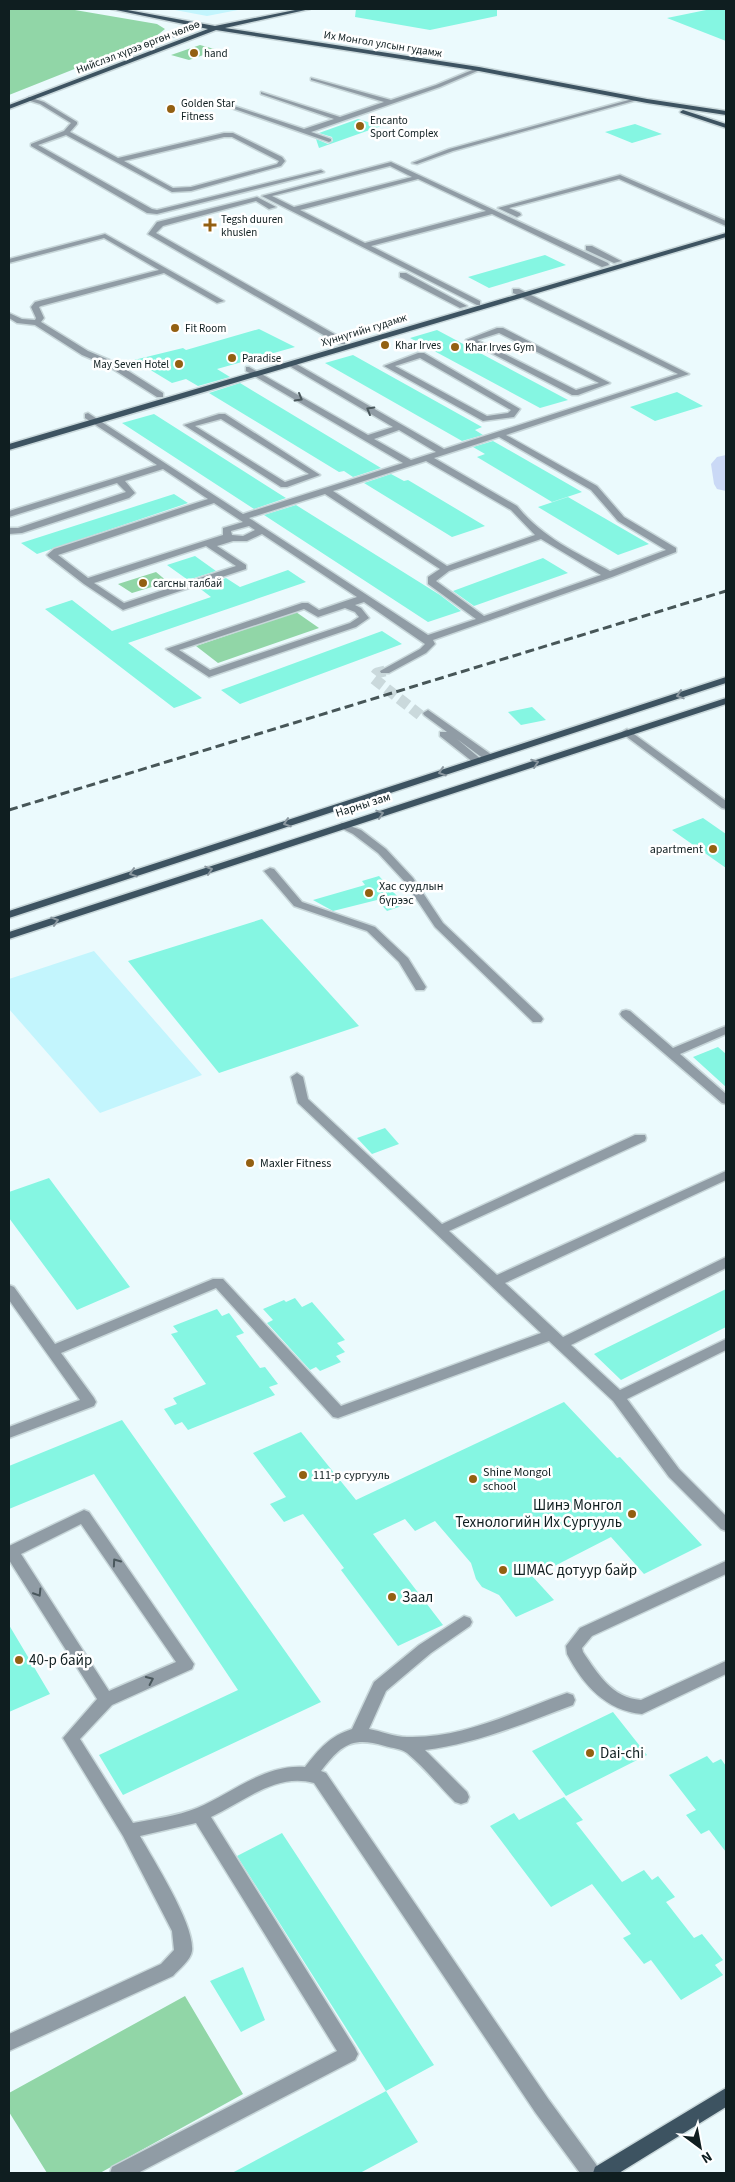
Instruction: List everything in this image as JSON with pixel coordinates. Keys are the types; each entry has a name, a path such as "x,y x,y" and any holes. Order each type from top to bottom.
{"main road":[{"name":"Их Монгол улсын гудамж","path":"114,9 215,28 479,69 647,101 726,113"},
{"name":"Нийслэл хүрээ өргөн чөлөө","path":"9,100 116,59 163,38 201,25 277,12 307,9"},
{"path":"272,36 261,28 261,23 277,12"},
{"name":"Нийслэл хүрээ өргөн чөлөө","path":"9,107 215,28 277,12"},
{"path":"163,17 177,22 182,27 181,30 163,38"},
{"name":"Их Монгол улсын гудамж","path":"647,101 726,126"},
{"name":"Хүннүгийн гудамж","path":"9,447 164,394 253,371 290,364 618,261 726,230"},
{"name":"Хүннүгийн гудамж","path":"9,439 92,418 253,371 342,342 477,302 519,293 726,235"},
{"name":"Нарны зам","path":"9,915 477,760 726,680"},
{"name":"Нарны зам","path":"9,936 726,701"},
{"path":"600,721 604,728 623,734"},
{"path":"602,2173 726,2097"}],"street":[{"path":"303,132 438,86 479,69"},
{"path":"313,79 391,102"},
{"path":"263,94 340,119"},
{"path":"28,99 49,107 75,123 66,132 33,145 150,211 157,212 321,172"},
{"path":"415,163 451,150 638,99"},
{"path":"223,104 329,140"},
{"path":"66,132 172,190 182,190 279,165 282,161 280,158 233,135 224,135 118,160"},
{"path":"477,302 266,196 391,164 605,265"},
{"path":"618,261 502,208 620,176 726,224"},
{"path":"292,210 419,177"},
{"path":"342,342 153,236 153,230 160,224 257,199 463,306"},
{"path":"364,246 492,212"},
{"path":"9,261 105,236 220,301"},
{"path":"37,323 40,318 35,307 38,304 166,270"},
{"path":"87,582 228,536 226,530 245,521 322,492 685,374 519,293"},
{"path":"9,315 20,321 37,323 85,353 111,364 164,394"},
{"path":"589,388 606,383 500,330 470,340 575,393 589,388 609,398"},
{"path":"511,415 516,408 422,355 388,366 486,418 511,415 529,424"},
{"path":"290,364 443,452"},
{"path":"253,371 410,463"},
{"path":"300,480 316,475 222,416 188,426 284,485 300,480 322,492 446,569"},
{"path":"92,418 245,521 366,598 426,639 430,644 423,651 385,671"},
{"path":"368,438 401,427"},
{"path":"426,639 610,575 673,550 622,519 594,488 500,434"},
{"path":"426,457 514,508 523,520 544,535 610,575"},
{"path":"9,514 164,466"},
{"path":"9,530 19,531 131,493 119,480"},
{"path":"215,500 57,551 52,555 122,607 243,567 210,545 232,538 244,539 261,531"},
{"path":"483,619 431,582 431,579 446,569 544,535"},
{"path":"347,604 358,610 364,618 352,625 209,674 171,649 306,605 318,614 347,604 366,598"},
{"path":"477,760 424,714 488,757"},
{"path":"623,734 726,806"},
{"path":"342,826 358,832 363,838 382,851 409,880 439,925 537,1019"},
{"path":"270,871 298,904 371,929 404,960 420,987"},
{"path":"626,1014 726,1100"},
{"path":"672,1053 726,1030"},
{"path":"297,1077 302,1100 494,1282 558,1338 618,1397 674,1473 726,1525"},
{"path":"439,1230 640,1138"},
{"path":"494,1282 726,1175"},
{"path":"52,1351 218,1282 338,1413 558,1338 726,1262"},
{"path":"9,1290 89,1402 9,1434"},
{"path":"618,1397 726,1344"},
{"path":"9,2044 167,1970 183,1952 180,1930 129,1831 71,1738 106,1700 186,1664 84,1516 10,1552 106,1700"},
{"path":"726,1567 586,1632 577,1640 574,1646 575,1654 608,1697 618,1704 631,1707 642,1707 726,1667"},
{"path":"358,1734 380,1687 425,1649 464,1622"},
{"path":"310,1773 331,1746 344,1738 358,1734 383,1737 410,1745 458,1737 502,1725 567,1700"},
{"path":"410,1745 461,1797"},
{"path":"129,1831 200,1814 278,1774 296,1771 310,1773 320,1778 542,2106 591,2173"},
{"path":"119,2173 349,2054 200,1814"}],"shaded area":[{"path":"243,9 207,16 175,10"},
{"path":"94,951 202,1075 100,1113 9,1009 9,979"}],"green space":[{"path":"9,9 69,9 157,24 165,29 155,37 9,95"},
{"name":"hand","path":"200,45 218,50 189,60 171,55"},
{"name":"сагсны талбай","path":"156,572 168,582 132,593 118,584"},
{"path":"296,612 319,628 218,663 196,646"},
{"path":"185,1996 243,2094 100,2173 47,2173 9,2112 9,2093"}],"building":[{"path":"356,9 497,9 497,16 430,30 355,17"},
{"path":"711,9 726,9 726,41 667,18"},
{"path":"358,119 381,126 319,148 316,139 328,144 333,141 332,137 319,133"},
{"path":"635,124 662,134 632,143 605,132"},
{"path":"545,255 566,265 489,288 468,277"},
{"path":"259,329 295,347 217,369 230,377 198,386 186,379 172,383 134,360 183,348 186,350"},
{"path":"437,330 568,400 540,408 410,338"},
{"path":"353,355 482,427 475,430 483,435 462,441 325,363"},
{"path":"240,383 381,468 353,477 344,471 339,472 209,393"},
{"path":"677,392 703,406 655,421 630,407"},
{"path":"154,414 286,498 254,509 122,423"},
{"path":"493,441 582,492 552,502 477,457 485,454 473,447"},
{"path":"391,474 404,481 408,480 485,526 452,537 364,483"},
{"path":"174,494 188,503 37,554 21,543"},
{"path":"568,497 649,544 618,555 538,507"},
{"path":"296,505 440,595 461,611 428,622 264,515"},
{"path":"195,556 216,571 188,580 167,565"},
{"path":"543,558 568,573 474,606 453,591"},
{"path":"288,570 306,582 128,643 202,698 174,708 45,609 72,600 112,631 211,597 198,587 226,578 240,587"},
{"path":"382,631 402,644 240,704 221,690"},
{"path":"532,707 546,720 521,725 508,712"},
{"name":"apartment","path":"703,818 726,834 726,868 672,830"},
{"name":"Хас суудлын бүрээс","path":"379,876 405,905 387,911 377,900 333,911 313,900 365,885 362,881"},
{"path":"262,919 359,1026 219,1073 128,961"},
{"path":"718,1047 726,1054 726,1087 693,1057"},
{"path":"385,1128 399,1144 372,1154 357,1138"},
{"path":"49,1178 130,1287 77,1310 9,1218 9,1192"},
{"path":"726,1289 726,1327 621,1380 594,1354"},
{"path":"295,1298 302,1307 312,1302 345,1340 337,1343 345,1352 336,1356 341,1362 320,1371 316,1367 310,1370 267,1323 273,1320 263,1309 284,1300 286,1302"},
{"path":"217,1309 222,1316 229,1313 244,1333 236,1336 260,1368 265,1367 278,1384 269,1387 275,1395 188,1430 182,1422 175,1425 164,1409 177,1404 173,1398 206,1384 171,1334 178,1332 173,1326"},
{"path":"564,1402 617,1458 620,1457 702,1545 644,1574 611,1537 533,1577 554,1600 516,1617 499,1595 482,1587 476,1579 471,1563 435,1521 415,1531 405,1519 373,1534 443,1625 398,1646 341,1570 344,1568 303,1514 284,1522 270,1504 286,1497 253,1453 301,1432 356,1500"},
{"path":"122,1420 321,1702 123,1795 99,1755 238,1690 94,1474 9,1509 9,1466"},
{"name":"40-р байр","path":"9,1625 50,1694 9,1712"},
{"name":"Dai-chi","path":"613,1712 647,1755 566,1796 532,1751"},
{"path":"707,1756 713,1763 721,1759 726,1766 726,1852 709,1830 701,1834 686,1815 696,1810 669,1775"},
{"path":"564,1797 583,1820 576,1823 622,1882 644,1870 652,1880 658,1876 675,1897 666,1902 694,1938 702,1934 723,1960 715,1965 723,1975 681,2000 651,1960 644,1964 623,1938 631,1934 592,1884 551,1907 490,1826 514,1813 519,1820"},
{"path":"282,1833 434,2065 386,2091 237,1856"},
{"path":"243,1967 265,2020 241,2032 210,1981"},
{"path":"386,2091 418,2142 360,2173 232,2173"}],"waterway":[{"path":"726,462 723,464 726,484"}],"tunnel":[{"path":"385,671 377,673 373,678 420,715"}],"railway":[{"path":"9,810 726,591"}],"place":[{"name":"hand","path":"194,53"},
{"name":"Golden Star Fitness","path":"171,109"},
{"name":"Encanto Sport Complex","path":"360,126"},
{"name":"Tegsh duuren khuslen","path":"210,225"},
{"name":"Fit Room","path":"175,328"},
{"name":"Khar Irves","path":"385,345"},
{"name":"Khar Irves Gym","path":"455,347"},
{"name":"Paradise","path":"232,358"},
{"name":"May Seven Hotel","path":"179,364"},
{"name":"сагсны талбай","path":"143,583"},
{"name":"apartment","path":"713,849"},
{"name":"Хас суудлын бүрээс","path":"369,893"},
{"name":"Maxler Fitness","path":"250,1163"},
{"name":"111-р сургууль","path":"303,1475"},
{"name":"Shine Mongol school","path":"473,1479"},
{"name":"Шинэ Монгол Технологийн Их Сургууль","path":"632,1514"},
{"name":"ШМАС дотуур байр","path":"503,1570"},
{"name":"Заал","path":"392,1597"},
{"name":"40-р байр","path":"19,1660"},
{"name":"Dai-chi","path":"590,1753"}]}
